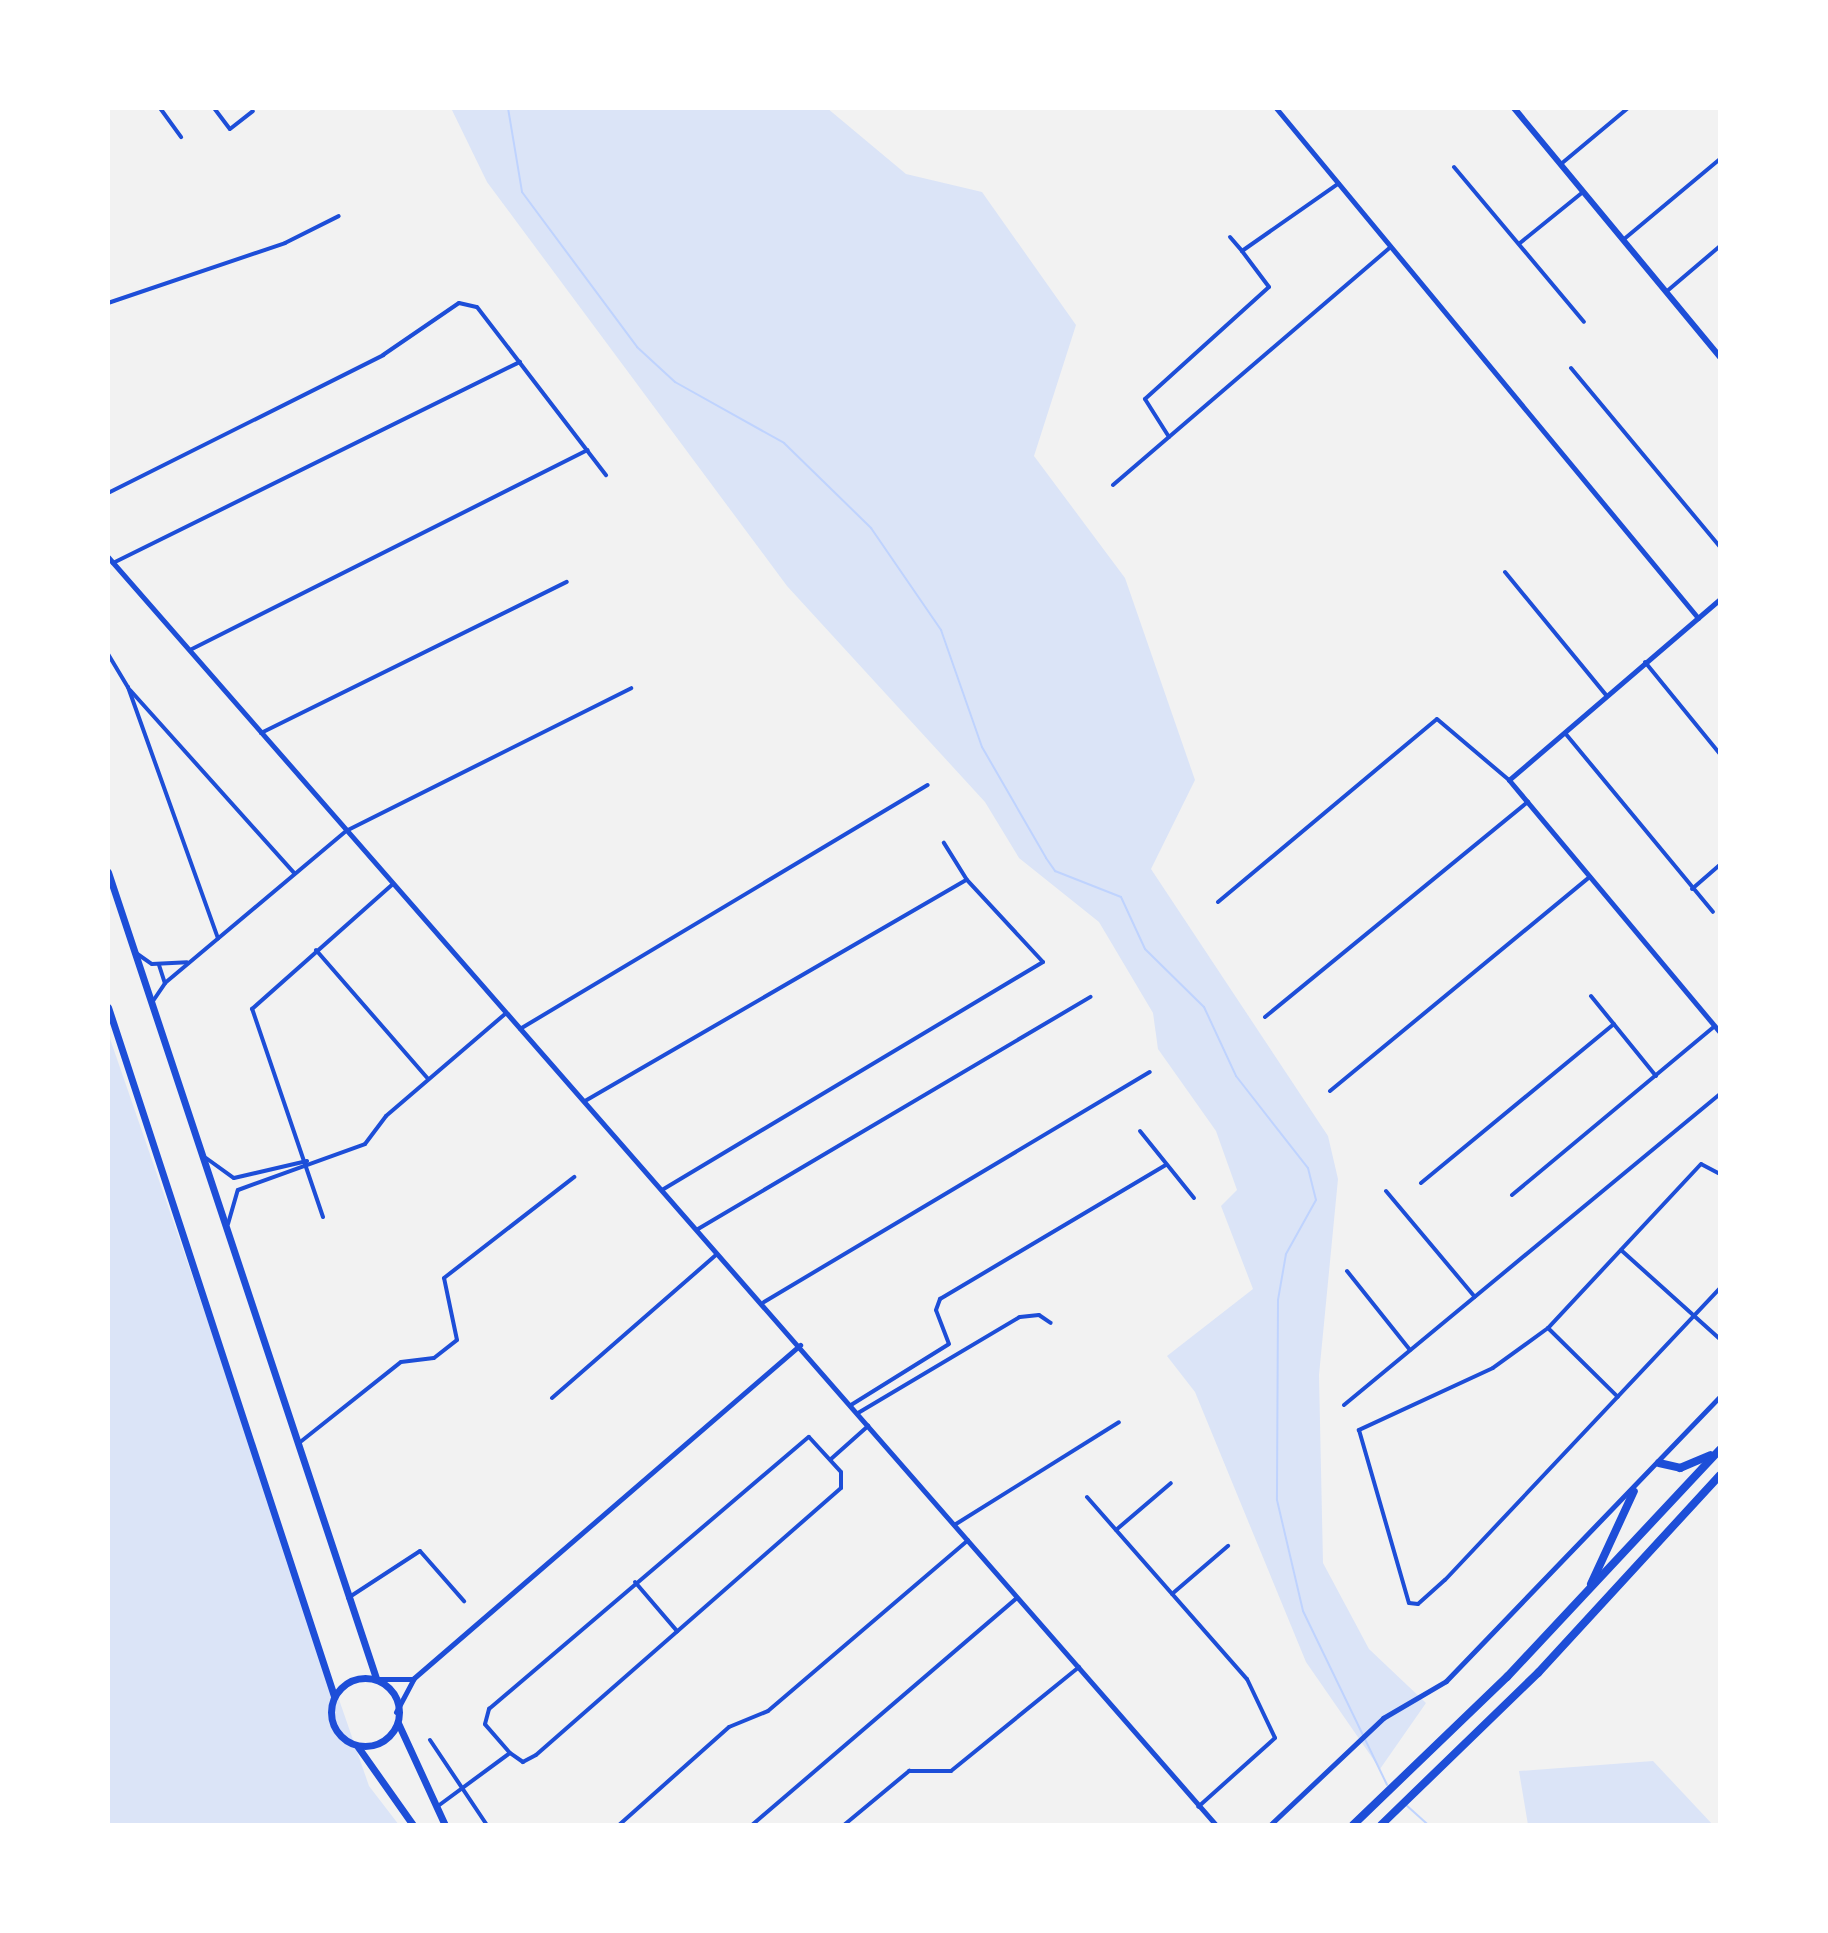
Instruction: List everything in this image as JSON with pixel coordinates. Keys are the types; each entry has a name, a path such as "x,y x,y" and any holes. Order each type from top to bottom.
{"highway":[{"path":"1659,1463 1680,1468 1720,1448"},
{"path":"1353,1825 1587,1593 1720,1448"},
{"path":"1381,1825 1538,1673 1720,1475"},
{"path":"1587,1593 1634,1491"}],"main road":[{"path":"1514,108 1720,357"},
{"path":"108,872 376,1678 396,1712 398,1723 445,1825"},
{"path":"108,1007 334,1696 341,1728 413,1825"},
{"path":"334,1696 348,1678 376,1678"},
{"path":"356,1746 384,1745 398,1723"}],"street":[{"path":"160,108 181,137"},
{"path":"214,108 230,129 253,111"},
{"path":"1276,108 1698,618"},
{"path":"1561,164 1628,108"},
{"path":"1623,240 1720,159"},
{"path":"1454,167 1584,322"},
{"path":"1242,251 1339,183"},
{"path":"1520,243 1583,192"},
{"path":"108,303 285,243 339,216"},
{"path":"1169,437 1145,399 1269,287 1230,237"},
{"path":"1666,292 1720,246"},
{"path":"1113,485 1391,247"},
{"path":"108,493 383,355 459,303 477,307 606,475"},
{"path":"113,563 520,362"},
{"path":"1571,368 1720,547"},
{"path":"188,651 588,450"},
{"path":"108,557 260,734 764,1302 1080,1666 1198,1807 1217,1824"},
{"path":"1505,572 1606,695"},
{"path":"260,734 567,582"},
{"path":"1509,780 1720,599"},
{"path":"108,654 128,687 294,873"},
{"path":"1645,662 1720,754"},
{"path":"128,687 218,938"},
{"path":"152,1004 165,983 346,831 631,688"},
{"path":"1218,902 1437,719 1509,780 1720,1032"},
{"path":"1563,731 1713,912"},
{"path":"520,1029 927,785"},
{"path":"1265,1017 1528,802"},
{"path":"662,1190 1043,962 967,880 944,843"},
{"path":"1692,889 1720,865"},
{"path":"1330,1091 1590,877"},
{"path":"585,1101 967,880"},
{"path":"323,1217 252,1012 316,950 393,884"},
{"path":"316,950 428,1079"},
{"path":"135,952 159,965 189,962"},
{"path":"159,965 165,983"},
{"path":"1591,996 1656,1076"},
{"path":"698,1229 1091,997"},
{"path":"199,1149 215,1170 234,1178 313,1161 365,1144 428,1079 506,1013"},
{"path":"1421,1183 1614,1024"},
{"path":"1512,1195 1715,1026"},
{"path":"764,1302 1150,1072"},
{"path":"1344,1405 1720,1094"},
{"path":"1140,1131 1194,1198"},
{"path":"229,1236 227,1213 238,1190 305,1163"},
{"path":"1720,1174 1701,1164 1548,1328 1493,1368 1357,1433 1409,1603 1418,1604 1445,1580 1720,1288"},
{"path":"851,1405 949,1344 936,1310 940,1299 1166,1165"},
{"path":"297,1445 401,1362 426,1361 457,1340 444,1278 574,1177"},
{"path":"234,1178 238,1190"},
{"path":"1386,1191 1475,1297"},
{"path":"1621,1250 1720,1339"},
{"path":"552,1398 718,1252"},
{"path":"1347,1271 1410,1350"},
{"path":"858,1413 1020,1317 1039,1315 1051,1323"},
{"path":"1548,1328 1618,1397"},
{"path":"396,1712 414,1678 800,1345"},
{"path":"1270,1825 1383,1718 1446,1681 1634,1491 1720,1396"},
{"path":"956,1524 1119,1422"},
{"path":"831,1459 869,1425"},
{"path":"800,1439 815,1441 831,1459 843,1476 841,1488 536,1755 523,1762 510,1753 485,1714 800,1439"},
{"path":"1116,1530 1171,1483"},
{"path":"1087,1497 1247,1679 1275,1738 1198,1807"},
{"path":"619,1825 729,1727 768,1711 969,1539"},
{"path":"1172,1594 1228,1546"},
{"path":"348,1598 420,1551 464,1601"},
{"path":"635,1582 677,1631"},
{"path":"752,1825 1019,1596"},
{"path":"844,1825 909,1771 951,1771 1080,1666"},
{"path":"376,1678 414,1678"},
{"path":"430,1740 487,1825"},
{"path":"435,1808 510,1753"}],"shaded area":[{"path":"451,108 827,108 906,174 982,192 1076,325 1034,456 1125,578 1195,780 1151,869 1328,1136 1338,1179 1319,1375 1323,1563 1369,1649 1426,1703 1380,1769 1306,1662 1195,1392 1167,1356 1253,1289 1221,1206 1237,1190 1216,1131 1158,1049 1153,1013 1099,922 1019,858 985,802 787,586 487,182"},
{"path":"108,1033 369,1786 399,1825 108,1825"},
{"path":"1653,1761 1713,1825 1528,1825 1519,1771"}],"waterway":[{"path":"508,108 522,192 637,347 675,382 784,443 871,528 941,630 982,747 1046,858 1055,871 1121,897 1145,949 1204,1007 1236,1076 1308,1168 1316,1200 1286,1254 1278,1300 1277,1500 1303,1611 1387,1785"},
{"path":"1405,1804 1428,1825"}]}
